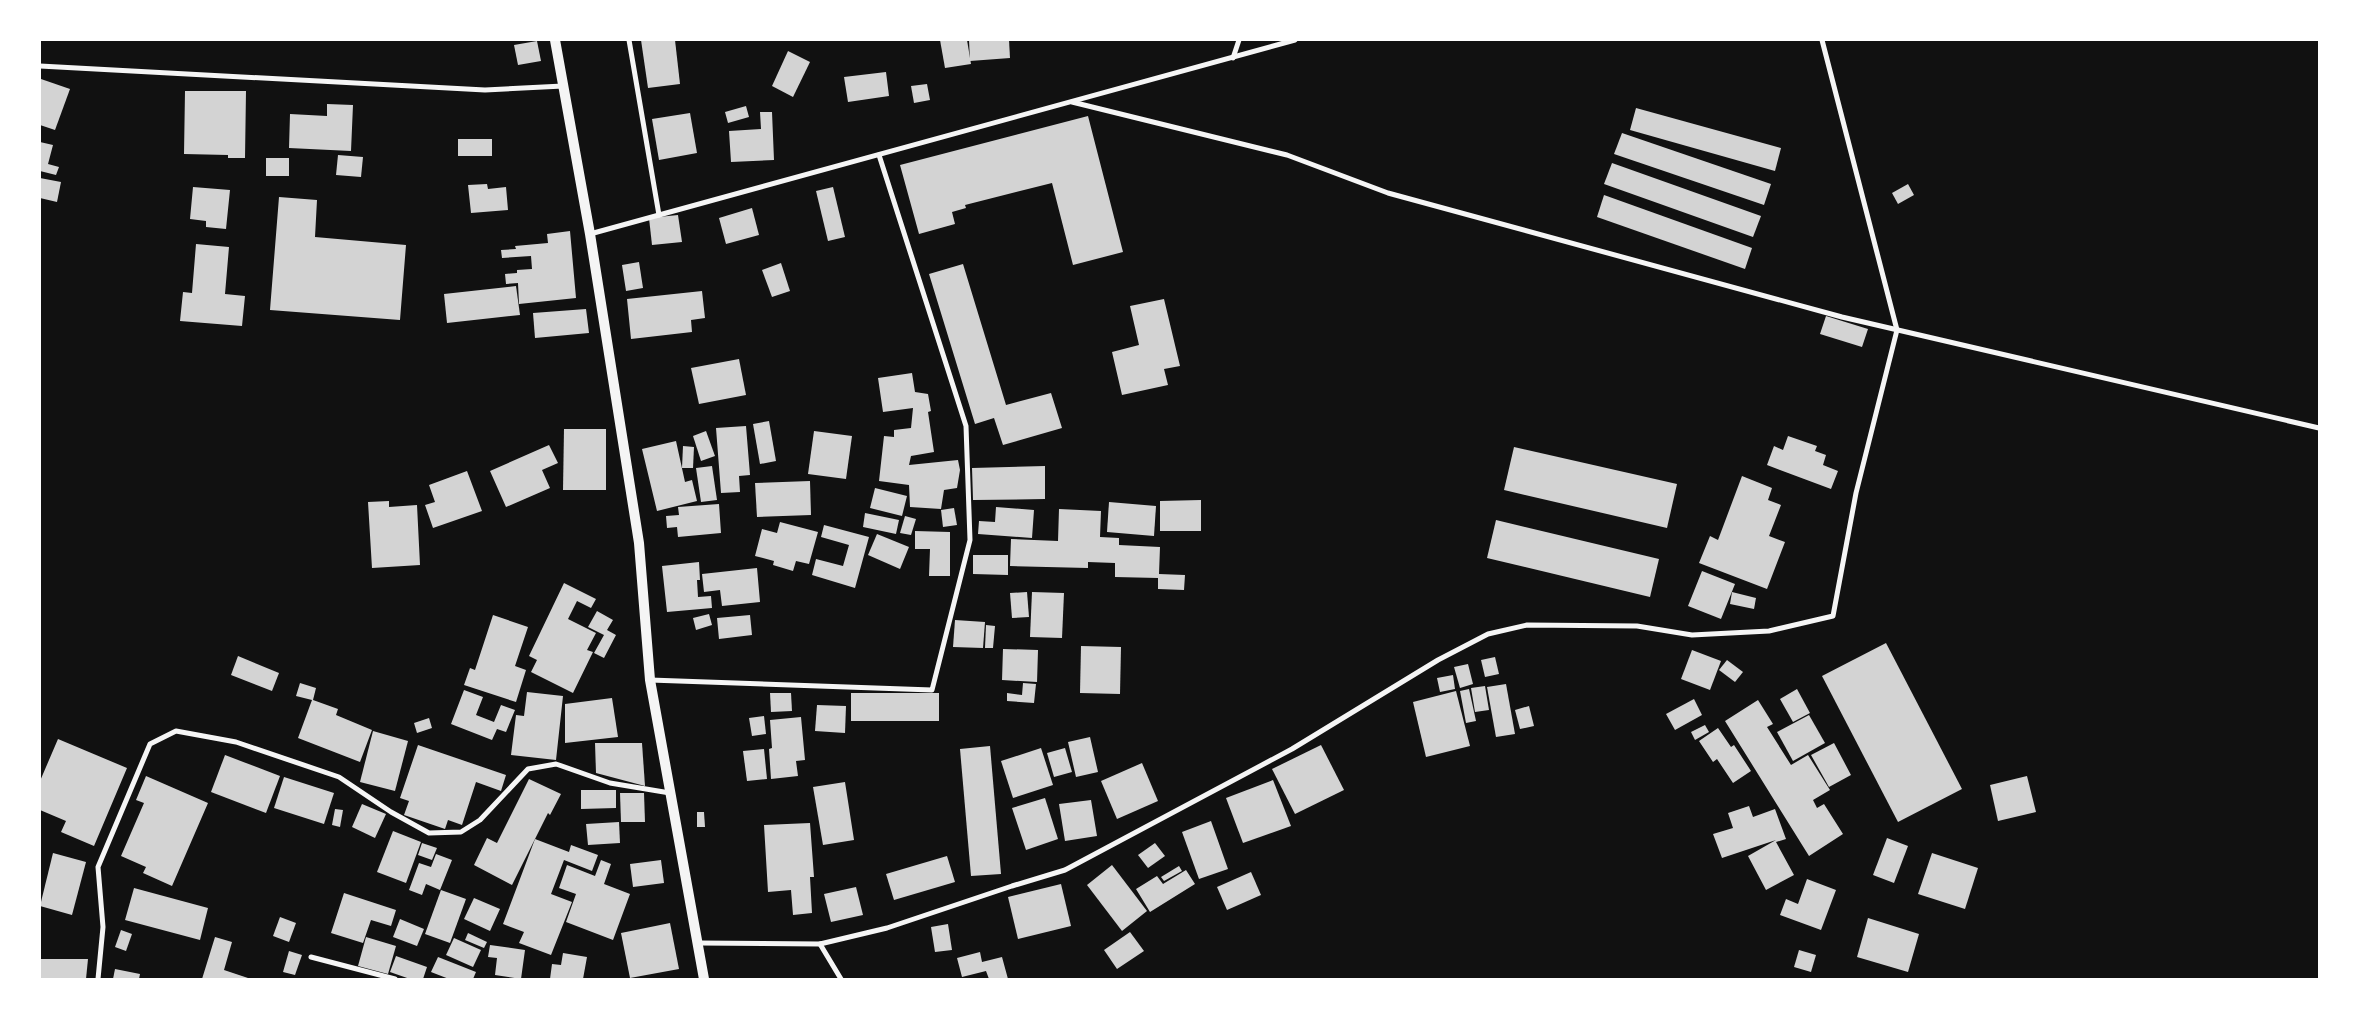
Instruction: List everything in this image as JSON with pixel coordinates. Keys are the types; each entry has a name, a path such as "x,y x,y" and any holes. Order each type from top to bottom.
{"main road":[{"path":"555,40 590,234 639,543 650,680 704,979"}],"street":[{"path":"629,40 659,215"},
{"path":"1233,58 1239,40"},
{"path":"590,234 1295,40"},
{"path":"699,943 820,944 887,928 1065,870 1292,749 1438,660 1488,634 1527,625 1637,626 1692,635 1769,631 1833,616 1856,493 1897,330 1822,40"},
{"path":"40,66 485,90 563,86"},
{"path":"1072,102 1287,155 1388,193 1842,317 2319,428"},
{"path":"650,680 932,690 970,540 966,426 879,155"},
{"path":"98,979 103,927 98,867 150,744 176,731 236,742 339,776 391,812 429,833 461,832 480,820 528,769 556,764 610,783 670,793"},
{"path":"820,944 841,979"},
{"path":"311,957 394,979"}],"building":[{"path":"641,40 675,40 680,84 648,88"},
{"path":"940,40 967,40 971,64 945,68"},
{"path":"969,40 1009,40 1010,58 970,61"},
{"path":"537,41 541,61 518,65 514,45"},
{"path":"788,51 810,62 793,97 772,86"},
{"path":"886,72 889,96 848,102 844,77"},
{"path":"41,79 70,89 55,130 40,125"},
{"path":"927,84 930,100 914,103 911,86"},
{"path":"185,91 246,91 245,158 228,158 228,155 184,154"},
{"path":"327,104 353,105 351,151 289,148 290,114 327,116"},
{"path":"746,106 749,117 728,123 725,112"},
{"path":"1636,108 1781,148 1775,171 1630,130"},
{"path":"760,112 772,112 774,160 731,162 729,131 761,129"},
{"path":"690,113 697,153 659,160 652,119"},
{"path":"1088,116 1123,252 1073,265 1052,183 965,205 966,208 952,212 955,224 919,234 900,165"},
{"path":"1622,133 1771,184 1764,205 1614,154"},
{"path":"458,139 492,139 492,156 458,156"},
{"path":"40,142 53,145 48,164 59,167 56,175 40,171"},
{"path":"338,155 363,157 361,177 336,175"},
{"path":"266,158 289,158 289,176 266,176"},
{"path":"1612,163 1761,216 1753,237 1604,184"},
{"path":"40,178 61,182 57,202 40,198"},
{"path":"487,184 488,189 506,187 508,210 471,213 468,185"},
{"path":"1908,184 1914,195 1898,204 1892,193"},
{"path":"193,187 230,190 226,229 206,227 206,221 190,219"},
{"path":"833,187 845,237 828,241 816,191"},
{"path":"1604,195 1752,248 1745,269 1597,217"},
{"path":"279,197 317,200 315,237 406,245 400,320 270,310"},
{"path":"752,208 759,235 726,244 719,218"},
{"path":"678,215 682,242 652,245 649,218"},
{"path":"570,231 576,298 519,304 518,283 506,284 505,274 517,273 517,270 532,269 531,256 502,258 501,250 516,249 515,246 548,243 547,234"},
{"path":"196,244 229,247 225,294 245,296 242,326 180,321 183,292 192,293"},
{"path":"639,262 643,288 626,291 622,265"},
{"path":"781,263 790,291 772,297 762,270"},
{"path":"963,264 1006,405 1051,393 1062,428 1003,445 994,418 975,424 929,274"},
{"path":"516,286 520,315 447,323 444,294"},
{"path":"702,291 705,318 691,320 692,332 631,339 627,299"},
{"path":"1164,299 1180,366 1164,369 1168,385 1122,395 1112,352 1139,345 1130,306"},
{"path":"586,309 589,333 535,338 533,313"},
{"path":"1826,316 1868,329 1862,347 1820,334"},
{"path":"739,359 746,395 699,404 691,368"},
{"path":"912,373 915,392 928,394 931,411 928,412 934,452 911,456 909,465 958,460 960,470 957,488 944,490 941,509 910,507 909,485 879,481 884,436 894,437 894,430 911,428 913,408 883,412 878,378"},
{"path":"769,421 776,461 760,464 753,424"},
{"path":"746,426 750,475 739,476 740,492 721,493 716,428"},
{"path":"564,429 606,429 606,490 563,490"},
{"path":"706,431 715,456 701,461 693,436"},
{"path":"814,431 852,436 846,479 808,474"},
{"path":"1788,436 1817,446 1815,451 1826,455 1823,465 1838,471 1831,489 1767,465 1774,446 1783,450"},
{"path":"676,441 685,482 692,480 697,501 657,511 642,449"},
{"path":"549,445 558,463 542,470 550,488 506,507 490,471"},
{"path":"683,446 694,447 693,468 682,468"},
{"path":"1514,447 1677,484 1667,528 1504,490"},
{"path":"712,466 717,500 701,502 696,468"},
{"path":"1045,466 1045,499 973,500 972,468"},
{"path":"467,471 482,511 433,528 425,505 435,502 429,485"},
{"path":"1742,476 1772,488 1768,500 1781,505 1769,536 1785,542 1767,589 1699,563 1710,536 1718,540"},
{"path":"810,481 811,515 757,517 755,483"},
{"path":"875,488 907,496 902,516 870,508"},
{"path":"1201,500 1201,531 1160,531 1160,501"},
{"path":"389,501 389,507 417,505 420,565 372,568 368,502"},
{"path":"1109,502 1156,506 1154,536 1107,532"},
{"path":"719,504 721,533 678,537 677,527 667,528 666,516 679,515 678,507"},
{"path":"996,507 1034,510 1032,538 978,534 979,521 995,522"},
{"path":"954,508 957,525 943,527 941,510"},
{"path":"1059,509 1101,511 1100,537 1119,538 1119,545 1160,547 1159,574 1185,575 1184,590 1158,589 1158,578 1115,577 1115,563 1088,562 1088,568 1010,566 1011,539 1058,541"},
{"path":"865,513 899,520 896,534 863,527"},
{"path":"905,516 916,519 911,535 900,533"},
{"path":"1496,520 1659,559 1650,597 1487,558"},
{"path":"780,522 818,532 809,564 796,561 793,571 773,565 774,561 755,556 762,529 777,533"},
{"path":"824,525 869,537 855,588 812,575 816,559 843,566 849,545 821,537"},
{"path":"915,531 950,532 950,576 929,576 930,549 915,549"},
{"path":"877,534 909,547 900,569 868,555"},
{"path":"973,555 1008,555 1008,575 973,574"},
{"path":"699,562 700,580 697,580 698,597 711,596 712,608 667,612 662,566"},
{"path":"757,568 760,602 722,606 720,590 704,592 702,574"},
{"path":"1702,571 1735,584 1721,619 1688,606"},
{"path":"564,583 596,599 591,608 577,601 568,619 596,633 587,650 593,652 573,693 531,672 537,660 529,656"},
{"path":"1027,592 1029,617 1012,618 1010,593"},
{"path":"1032,592 1064,593 1062,638 1030,637"},
{"path":"1732,592 1756,598 1754,609 1730,604"},
{"path":"597,611 613,620 607,630 616,635 604,658 594,653 604,635 588,627"},
{"path":"709,614 712,625 696,630 693,618"},
{"path":"493,615 528,627 515,666 526,670 516,702 464,685 470,668 475,670"},
{"path":"750,615 752,635 719,639 717,618"},
{"path":"955,620 985,622 983,648 953,647"},
{"path":"986,625 995,626 993,648 985,648"},
{"path":"1886,643 1962,789 1898,822 1822,676"},
{"path":"1081,646 1121,647 1120,694 1080,693"},
{"path":"1003,649 1038,650 1037,682 1002,680"},
{"path":"1692,650 1721,661 1710,690 1681,679"},
{"path":"238,656 279,673 272,691 231,675"},
{"path":"1495,657 1499,674 1485,677 1481,660"},
{"path":"1727,660 1743,672 1735,682 1719,670"},
{"path":"1468,664 1473,684 1460,688 1454,667"},
{"path":"1453,675 1455,689 1440,692 1437,678"},
{"path":"300,683 316,688 313,700 338,709 336,715 372,730 360,762 298,738 312,700 296,696"},
{"path":"1023,683 1036,684 1034,703 1007,701 1007,693 1022,695"},
{"path":"1506,684 1515,734 1496,737 1487,687"},
{"path":"1485,686 1489,710 1475,712 1471,688"},
{"path":"1469,689 1476,721 1466,723 1460,691"},
{"path":"1797,689 1810,713 1793,722 1780,699"},
{"path":"464,690 483,697 476,715 494,722 501,705 515,710 506,732 497,729 492,740 451,724"},
{"path":"1456,691 1470,746 1426,757 1413,702"},
{"path":"527,692 563,696 556,760 511,755 516,715 524,716"},
{"path":"770,693 791,693 792,711 771,712"},
{"path":"851,693 939,693 939,721 851,721"},
{"path":"612,698 618,737 565,743 565,704"},
{"path":"1694,699 1702,715 1675,730 1666,714"},
{"path":"1758,700 1773,724 1767,727 1791,765 1808,755 1830,790 1813,800 1817,808 1824,804 1843,834 1809,856 1725,721"},
{"path":"817,705 846,706 845,733 815,731"},
{"path":"1529,706 1534,726 1520,729 1515,710"},
{"path":"1809,715 1825,743 1793,761 1777,732"},
{"path":"764,716 766,734 752,736 749,718"},
{"path":"801,717 805,760 796,761 798,776 771,779 769,749 772,748 770,720"},
{"path":"429,718 432,728 417,733 414,723"},
{"path":"1705,725 1709,732 1695,740 1691,732"},
{"path":"1718,728 1731,747 1734,745 1751,771 1733,783 1717,759 1713,762 1699,741"},
{"path":"373,731 408,741 395,791 360,782"},
{"path":"1090,737 1098,772 1076,777 1068,742"},
{"path":"58,739 127,768 94,846 61,832 66,821 40,810 40,781"},
{"path":"595,743 642,743 645,786 596,773"},
{"path":"1834,743 1851,775 1829,787 1811,755"},
{"path":"418,745 506,775 501,791 476,782 462,825 448,820 445,829 404,815 409,801 400,798"},
{"path":"1321,745 1344,790 1295,814 1272,769"},
{"path":"990,746 1001,874 971,876 960,749"},
{"path":"1041,748 1053,785 1013,798 1001,761"},
{"path":"1065,748 1072,772 1054,777 1047,753"},
{"path":"764,749 767,779 747,781 743,751"},
{"path":"225,755 280,776 266,813 211,792"},
{"path":"1142,763 1158,801 1117,819 1101,781"},
{"path":"146,776 208,803 172,886 143,873 146,867 121,856 144,803 136,800"},
{"path":"2027,776 2036,812 1998,821 1990,785"},
{"path":"284,777 334,793 324,824 274,808"},
{"path":"529,779 561,794 550,815 548,813 512,885 474,865 487,838 497,843"},
{"path":"1273,780 1291,826 1243,843 1226,798"},
{"path":"845,782 854,840 823,845 813,787"},
{"path":"581,790 616,790 616,808 581,809"},
{"path":"620,793 644,793 645,822 621,822"},
{"path":"1045,798 1058,839 1026,850 1012,808"},
{"path":"1091,800 1097,836 1065,841 1059,804"},
{"path":"362,804 386,814 375,838 352,827"},
{"path":"1749,806 1753,817 1775,809 1786,839 1776,842 1794,875 1766,890 1748,856 1776,840 1722,858 1713,834 1733,828 1728,813"},
{"path":"335,809 343,810 340,827 332,825"},
{"path":"697,812 704,812 705,827 697,827"},
{"path":"1211,821 1228,869 1199,879 1182,832"},
{"path":"619,822 620,843 588,845 586,824"},
{"path":"810,823 814,877 810,877 812,913 793,915 791,890 768,892 764,825"},
{"path":"393,831 421,842 406,883 377,872"},
{"path":"1887,838 1908,846 1894,883 1873,875"},
{"path":"535,839 569,852 571,845 598,855 592,871 564,860 551,894 572,902 551,955 519,943 524,932 503,924"},
{"path":"422,843 437,848 432,860 418,855"},
{"path":"1155,843 1165,856 1148,868 1138,855"},
{"path":"53,853 86,862 72,915 40,906"},
{"path":"1932,853 1978,868 1965,909 1918,894"},
{"path":"436,854 452,860 440,890 426,884 422,895 409,890 419,863 431,867"},
{"path":"947,856 955,882 894,900 886,874"},
{"path":"601,860 611,864 604,884 630,894 613,940 566,922 576,894 559,888 567,865 595,876"},
{"path":"661,860 664,883 633,887 630,864"},
{"path":"1112,865 1147,911 1122,931 1087,885"},
{"path":"1179,866 1182,871 1164,881 1161,877"},
{"path":"1186,870 1195,884 1150,912 1136,889 1157,876 1163,884"},
{"path":"1251,872 1261,895 1227,910 1217,887"},
{"path":"1807,879 1836,890 1821,930 1780,915 1786,899 1798,904"},
{"path":"1061,884 1071,926 1018,939 1008,897"},
{"path":"856,887 863,915 831,922 824,894"},
{"path":"134,888 208,908 200,940 125,920"},
{"path":"441,890 466,899 450,943 425,934"},
{"path":"344,893 396,910 391,926 371,920 363,943 331,933"},
{"path":"474,898 500,909 490,931 464,919"},
{"path":"280,917 296,923 289,942 273,936"},
{"path":"1868,918 1919,934 1908,972 1857,957"},
{"path":"400,919 424,929 417,946 393,937"},
{"path":"670,923 679,969 630,978 621,933"},
{"path":"948,924 952,950 935,952 931,927"},
{"path":"121,930 132,934 126,951 115,947"},
{"path":"1130,932 1144,951 1117,969 1104,950"},
{"path":"468,933 487,942 484,948 465,940"},
{"path":"215,937 232,942 224,970 251,979 202,979"},
{"path":"366,937 396,946 388,974 358,966"},
{"path":"454,938 481,950 473,967 446,955"},
{"path":"490,945 525,950 521,979 495,975 497,958 488,957"},
{"path":"1799,950 1816,955 1811,972 1794,967"},
{"path":"289,951 302,955 295,975 283,972"},
{"path":"980,952 982,962 1002,957 1008,979 989,979 986,971 962,977 957,958"},
{"path":"563,953 587,957 583,979 550,979 552,964 561,965"},
{"path":"396,956 427,967 423,979 410,979 390,972"},
{"path":"438,957 476,972 473,979 449,979 431,972"},
{"path":"40,959 88,959 86,979 40,979"},
{"path":"115,969 140,974 139,979 113,979"}]}
